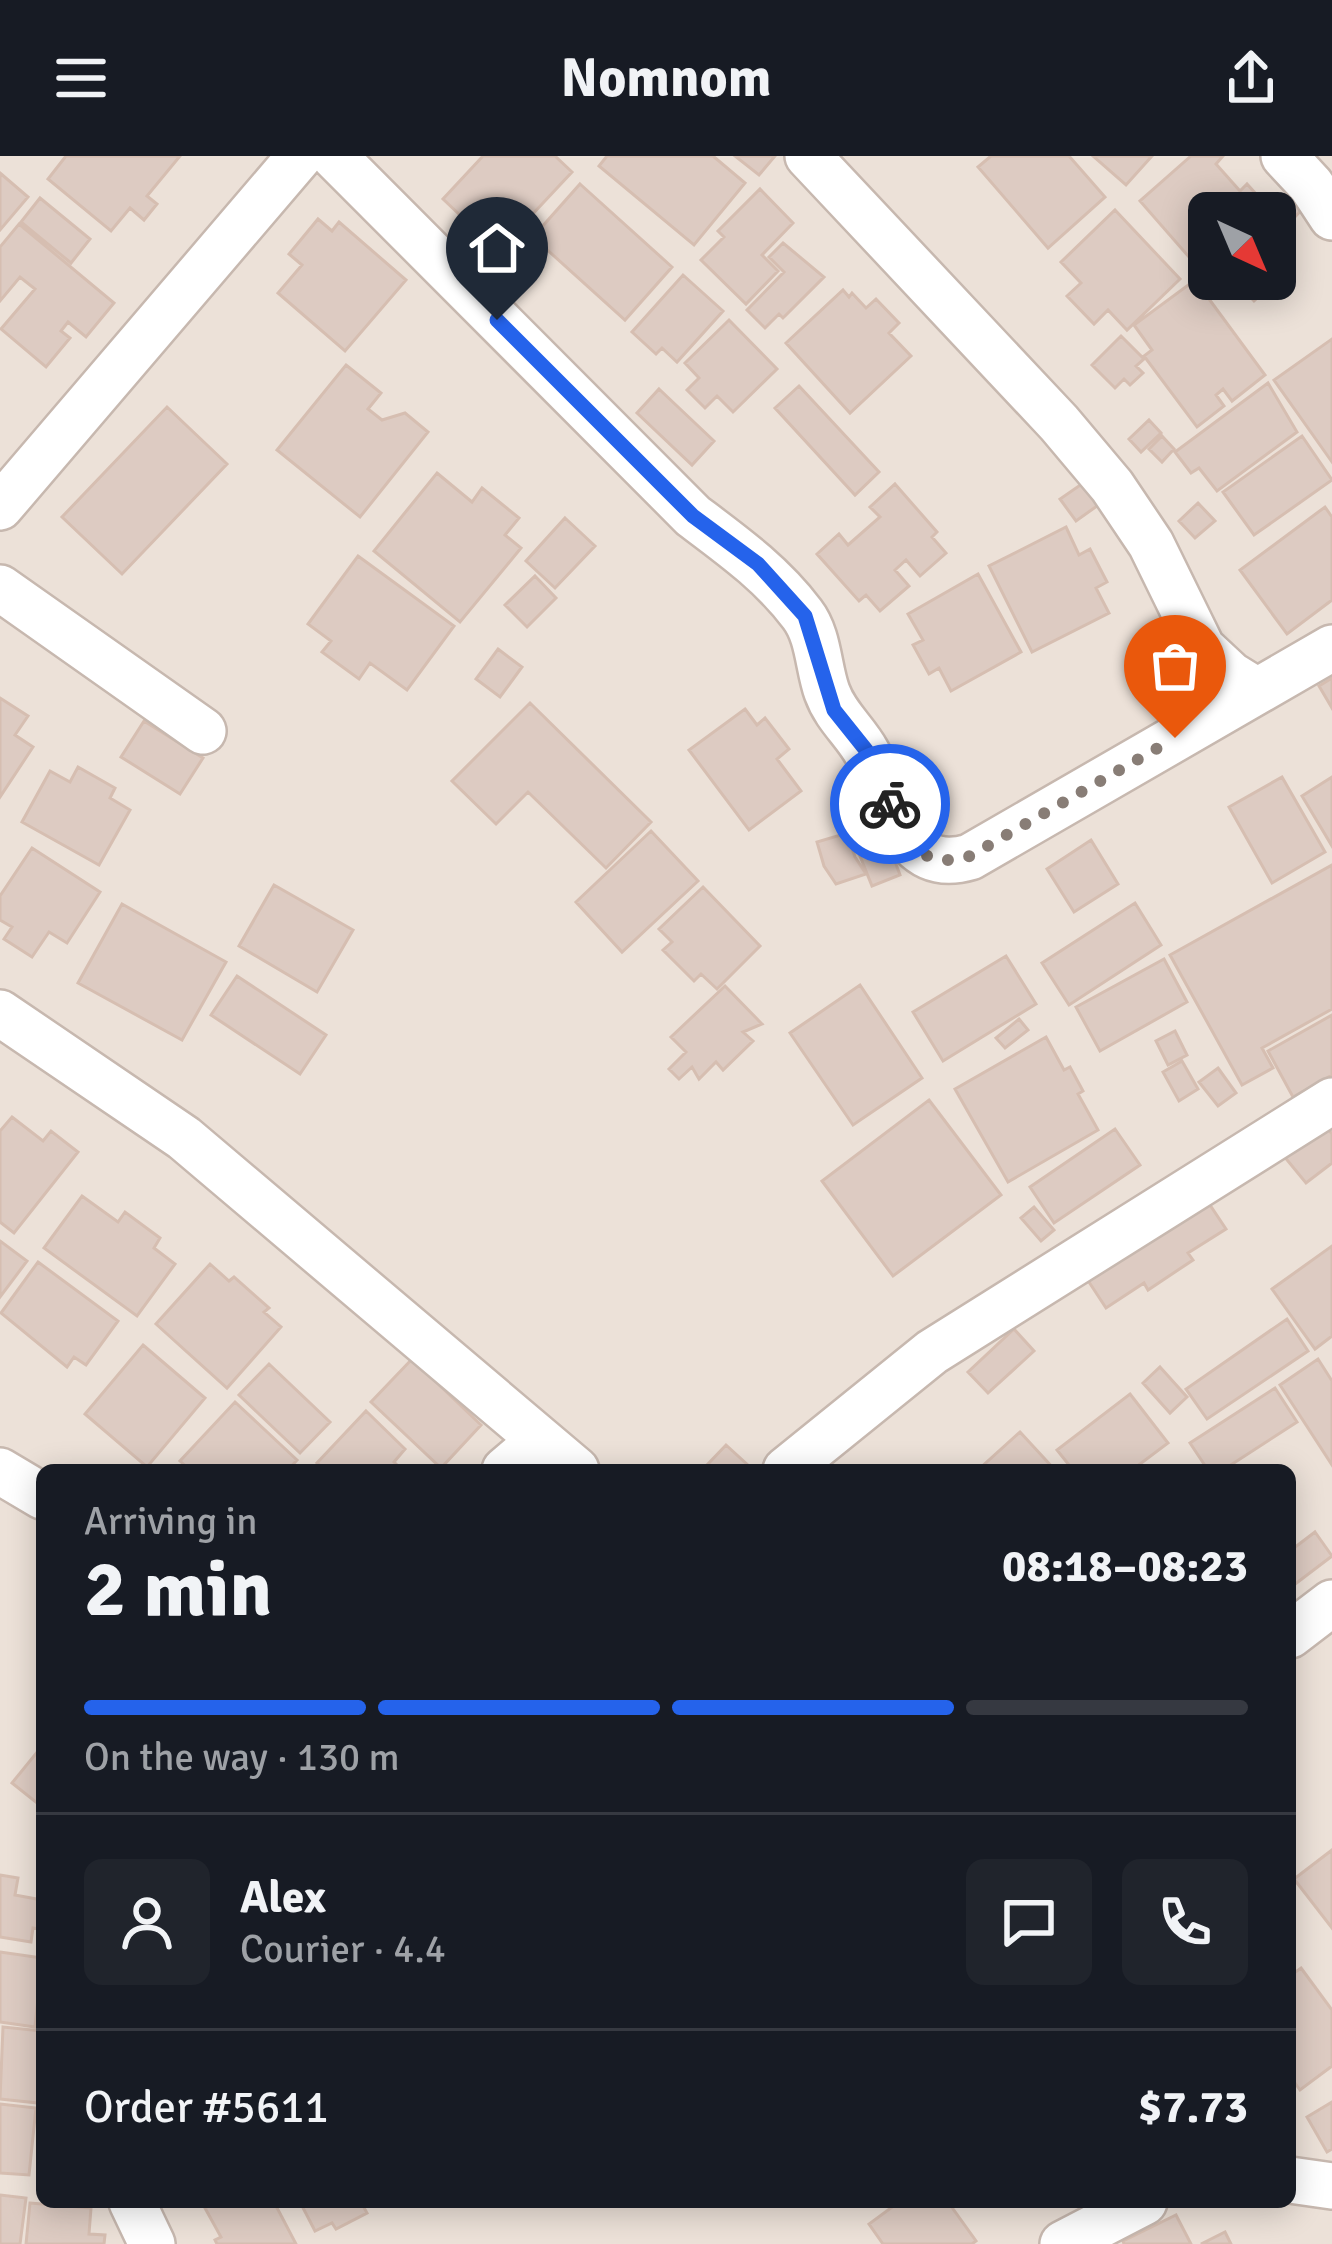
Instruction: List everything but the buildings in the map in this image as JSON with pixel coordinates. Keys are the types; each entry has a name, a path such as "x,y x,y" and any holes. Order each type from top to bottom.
{"street":[{"path":"0,507 300,156"},
{"path":"334,156 693,516 758,564 805,616 834,710 866,750 901,828 916,850 934,861 970,856 1332,648"},
{"path":"808,156 1060,423 1112,486 1151,544 1202,648 1257,691"},
{"path":"1284,156 1332,217"},
{"path":"0,587 203,731"},
{"path":"0,1013 184,1138 569,1464"},
{"path":"793,1464 932,1352 1332,1101"},
{"path":"512,1464 539,1441"},
{"path":"0,1471 36,1492"},
{"path":"1296,1630 1332,1603"},
{"path":"1296,2181 1332,2186"},
{"path":"135,2208 152,2244"},
{"path":"1086,2239 1135,2208"}],"shaded area":[{"path":"0,156 1332,156 1332,2244 0,2244"}],"way so far":[{"path":"890,804 916,850 934,861 952,862 1175,738"}],"route":[{"path":"497,320 693,516 758,564 805,616 834,710 866,750 890,804"}]}
